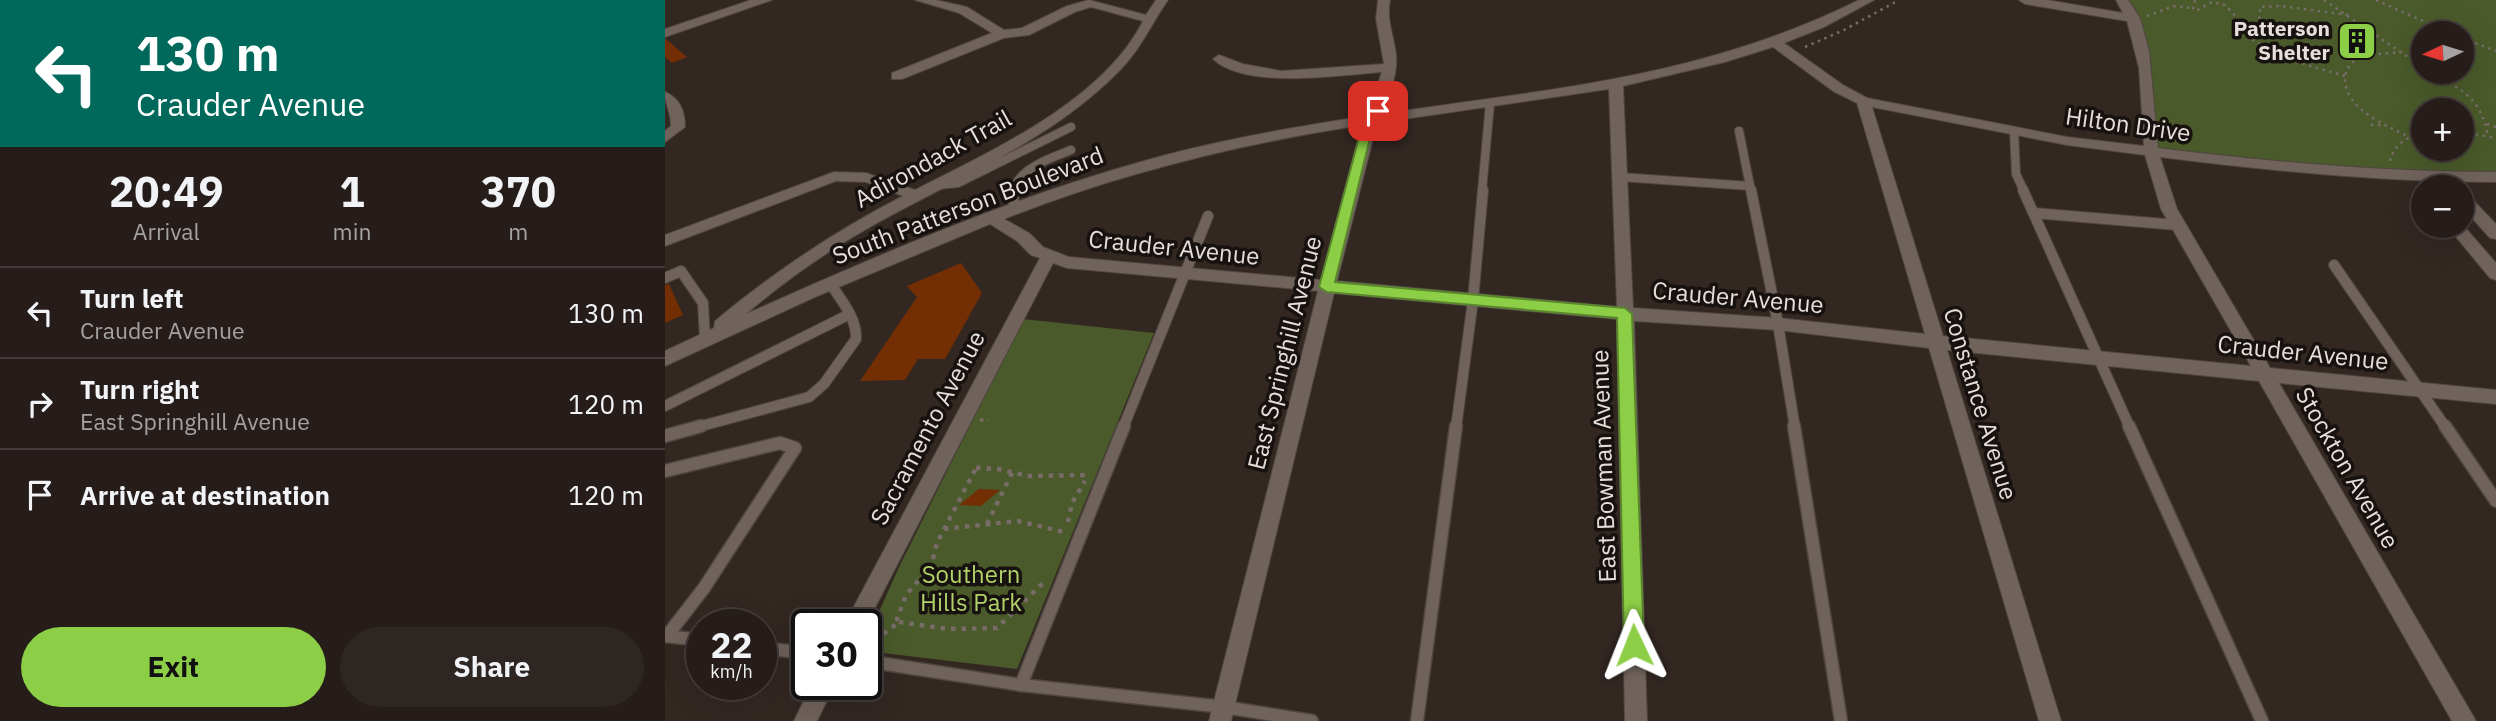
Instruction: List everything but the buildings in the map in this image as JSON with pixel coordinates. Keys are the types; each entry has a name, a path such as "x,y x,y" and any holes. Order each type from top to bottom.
{"street":[{"path":"665,33 748,2 767,0"},
{"path":"921,0 963,10 1002,34"},
{"name":"Adirondack Trail","path":"705,339 771,283 812,254 938,185 1081,97 1100,82 1135,46 1162,0"},
{"name":"East Springhill Avenue","path":"1222,714 1370,119 1378,111 1389,67 1389,50 1380,23 1384,0"},
{"name":"South Patterson Boulevard","path":"665,359 830,283 989,217 1120,171 1173,157 1370,119 1616,85 1686,70 1775,42 1868,0"},
{"path":"2025,0 2134,19"},
{"name":"Stockton Avenue","path":"2122,0 2134,19 2146,60 2152,151 2158,184 2178,225 2465,721"},
{"path":"897,76 1002,34 1032,29 1071,9 1091,3 1149,19"},
{"name":"Hilton Drive","path":"1775,42 1838,88 1863,102 2067,141 2260,165 2396,176 2411,180"},
{"path":"1219,59 1248,71 1273,75 1389,67"},
{"name":"East Bowman Avenue","path":"1616,85 1636,721"},
{"path":"665,96 678,112 678,127 665,138"},
{"name":"Constance Avenue","path":"1863,102 2050,721"},
{"path":"665,241 834,177 872,177 916,196"},
{"name":"Hilton Drive","path":"2474,179 2496,177"},
{"path":"2474,210 2496,234"},
{"path":"989,217 1023,237 1048,258"},
{"path":"2465,238 2496,274"},
{"name":"Crauder Avenue","path":"1048,258 1185,275 1625,314 1778,324 2496,397"},
{"name":"Sacramento Avenue","path":"863,609 1048,258"},
{"path":"805,721 816,700"}],"lane":[{"path":"1417,721 1472,300 1490,103"},
{"path":"938,185 958,183 1071,127"},
{"path":"1739,131 1778,324 1842,721"},
{"path":"2014,131 2016,174 2262,721"},
{"path":"1013,208 1010,196 1014,185 1024,174 1040,163 1071,150"},
{"path":"1620,177 1750,186"},
{"path":"2034,212 2178,225"},
{"path":"1021,685 1208,216"},
{"path":"2334,265 2496,500"},
{"path":"665,278 681,271 703,303 705,339"},
{"path":"665,436 809,397 824,384 856,339 856,323 848,315 830,283"},
{"path":"665,406 848,315"},
{"path":"665,471 780,443 795,448 704,588 666,636"},
{"path":"666,636 686,638"},
{"path":"882,663 1222,714 1312,721"}],"path":[{"path":"1790,53 1845,30 1899,0"},
{"path":"2193,8 2195,0"},
{"path":"2324,0 2411,59"},
{"path":"2376,0 2423,21"},
{"path":"2134,19 2170,8 2193,8 2196,11 2210,3 2226,3 2233,7 2245,28 2251,32"},
{"path":"2345,76 2295,65 2277,57 2250,38 2251,32 2259,24 2260,7 2349,15"},
{"path":"2475,43 2496,51"},
{"path":"2357,48 2360,59"},
{"path":"2396,176 2389,159 2393,149 2409,137 2363,110 2349,94 2345,76 2351,64 2360,59 2402,52"},
{"path":"2451,84 2474,98 2480,106 2487,124 2488,136"},
{"path":"2371,125 2386,124"},
{"path":"2487,124 2496,127"},
{"path":"2474,134 2496,138"},
{"path":"899,622 897,619 903,601 931,566 944,529 977,466 1028,476 1104,477"},
{"path":"986,524 1012,473"},
{"path":"944,529 1026,522 1063,535 1072,503 1088,475"},
{"path":"882,636 899,622 948,629 997,628 1036,592 1047,576"}],"green space":[{"path":"2122,0 2496,0 2496,177 2411,177 2152,151 2147,95"},
{"name":"Southern Hills Park","path":"1023,319 1154,333 1017,669 882,653 880,609"}],"place":[{"name":"Patterson Shelter","path":"2357,41"}],"route":[{"path":"1378,111 1370,119 1363,142 1327,287 1625,314 1634,645"}]}
